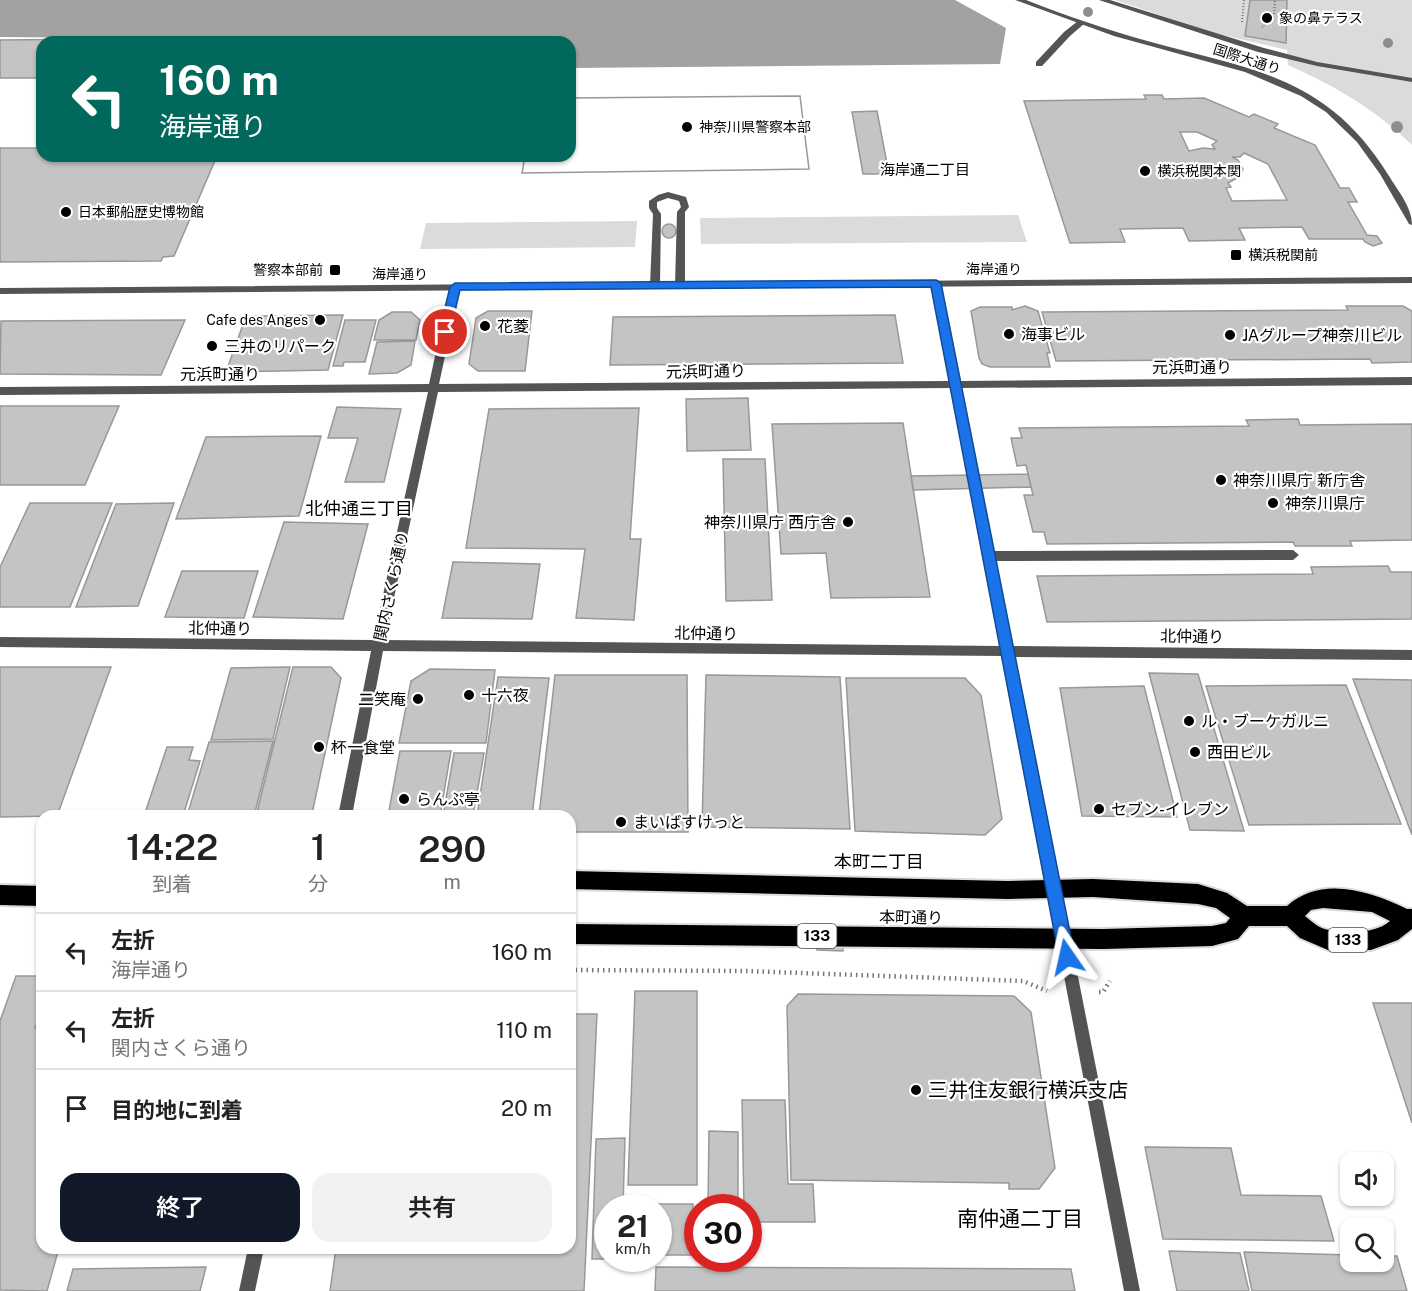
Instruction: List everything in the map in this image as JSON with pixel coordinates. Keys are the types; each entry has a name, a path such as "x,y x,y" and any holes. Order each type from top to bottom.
{"highway":[{"name":"本町通り","path":"576,880 1054,890 1093,888 1198,894 1220,900 1244,916 1231,932 1212,936 1063,939 576,934"},
{"path":"0,895 36,896"},
{"name":"133","path":"1323,898 1373,903 1409,919 1391,933 1371,940 1328,940 1307,930 1291,916 1306,902 1323,898"},
{"path":"1244,916 1291,916"}],"street":[{"name":"国際大通り","path":"1019,0 1081,23 1259,74 1311,99 1326,108 1352,130 1375,161 1412,222"},
{"path":"1102,0 1261,50 1317,64 1412,80"},
{"path":"1039,64 1067,34 1081,23"},
{"path":"655,285 657,214 653,201 662,195 674,195 683,199 685,207 681,212 680,285"},
{"name":"海岸通り","path":"0,291 1412,280"},
{"path":"936,283 1132,1291"},
{"name":"関内さくら通り","path":"346,810 378,646 455,287"},
{"name":"元浜町通り","path":"0,391 1412,381"},
{"path":"989,556 1293,555"},
{"name":"北仲通り","path":"0,642 1412,655"},
{"path":"247,1291 255,1254"}],"path":[{"path":"1241,31 1244,0"},
{"path":"1257,30 1272,18 1276,7 1275,0"},
{"path":"576,970 746,971 1023,981 1048,991 1073,992 1103,992 1110,981"}],"shaded area":[{"path":"0,0 955,0 1006,28 1000,64 576,68 576,36 0,37"},
{"path":"1115,0 1412,0 1412,145 1384,120 1354,99 1288,65 1287,50 1214,33"},
{"path":"1018,215 1027,242 701,244 700,218"},
{"path":"637,221 635,247 420,249 426,223"}],"building":[{"name":"象の鼻テラス","path":"1250,0 1287,0 1286,43 1245,36"},
{"path":"0,40 36,40 36,78 0,78"},
{"name":"横浜税関本関","path":"1144,95 1162,95 1164,99 1204,98 1249,117 1254,114 1278,124 1274,128 1315,145 1340,188 1349,188 1357,202 1348,202 1367,235 1377,236 1382,243 1373,246 1363,239 1309,239 1302,227 1239,228 1245,240 1189,241 1183,228 1120,229 1125,242 1070,243 1024,101 1146,99","holes":["1180,132 1197,132 1217,141 1212,145 1215,149 1203,148 1189,151","1244,153 1268,164 1287,200 1232,201 1226,188 1231,187 1228,183 1239,177 1243,169 1238,160 1232,157 1240,157"]},
{"name":"神奈川県警察本部","path":"800,96 809,169 522,173 524,162 576,162 576,98"},
{"name":"神奈川県警察本部","path":"800,96 809,169 522,173 524,162 576,162 576,98"},
{"path":"877,111 889,174 863,174 852,112"},
{"path":"0,148 36,148 36,162 214,162 174,256 163,257 161,261 0,262"},
{"path":"669,224 674,226 676,231 674,236 669,238 664,236 662,231 664,226"},
{"name":"海事ビル","path":"1025,306 1038,311 1050,353 1047,353 1050,367 990,367 982,364 971,311 980,307 1012,307 1012,310"},
{"name":"JAグループ神奈川ビル","path":"1346,306 1403,306 1412,311 1412,362 1372,363 1370,359 1056,361 1042,312 1348,310"},
{"path":"488,311 532,311 525,371 478,371 469,364 476,318"},
{"path":"392,312 411,312 420,320 416,340 374,340 379,320"},
{"path":"343,315 328,370 226,372 246,316"},
{"path":"895,315 903,363 610,365 613,317"},
{"path":"185,320 161,375 0,374 1,321"},
{"path":"345,320 376,320 365,362 344,362 343,366 333,366"},
{"path":"415,341 411,365 397,373 369,374 377,342"},
{"path":"748,398 751,450 687,451 686,399"},
{"path":"0,406 119,406 85,485 0,485"},
{"path":"337,407 401,409 384,482 345,482 358,438 328,438"},
{"path":"639,408 630,539 641,539 634,620 576,618 585,549 466,548 489,409"},
{"name":"神奈川県庁 新庁舎","path":"1298,419 1300,425 1412,424 1412,540 1350,541 1352,546 1295,546 1293,542 1047,544 1044,532 1033,532 1024,495 1033,495 1026,465 1017,466 1011,438 1022,438 1019,428 1249,426 1246,420"},
{"name":"神奈川県庁 西庁舎","path":"903,423 930,597 831,598 826,553 781,554 772,424"},
{"path":"321,436 299,516 176,519 206,437"},
{"path":"723,459 765,459 772,600 726,601"},
{"path":"1028,474 1031,487 913,490 911,476"},
{"path":"30,503 112,503 70,607 0,607 0,567"},
{"path":"174,503 138,606 76,607 116,504"},
{"path":"284,522 368,524 343,619 253,617"},
{"path":"453,562 540,564 532,619 442,618"},
{"path":"1388,566 1391,572 1412,572 1412,619 1047,622 1037,576 1313,574 1311,567"},
{"path":"182,571 258,571 244,618 165,617"},
{"path":"0,667 111,667 59,810 36,810 36,816 0,817"},
{"path":"290,667 273,739 211,740 231,668"},
{"path":"293,667 331,667 341,678 313,810 257,810"},
{"path":"430,669 495,670 486,743 399,743 411,681"},
{"name":"西田ビル","path":"1149,673 1198,674 1244,831 1190,830"},
{"path":"555,675 687,675 688,832 576,832 576,810 540,810"},
{"path":"706,675 840,677 850,829 702,827"},
{"path":"498,677 549,678 533,810 478,810"},
{"path":"846,678 965,678 981,695 1002,819 985,835 855,831"},
{"path":"1353,679 1412,680 1412,835"},
{"path":"1346,685 1401,824 1249,825 1206,686"},
{"path":"1144,686 1177,817 1082,816 1060,688"},
{"path":"273,741 256,810 189,810 209,742"},
{"path":"167,747 193,747 189,760 200,761 185,810 146,810"},
{"path":"400,751 451,751 441,810 389,810"},
{"path":"454,753 484,753 474,810 444,810"},
{"path":"817,940 843,940 843,951 817,950"},
{"path":"16,976 36,976 36,1254 57,1254 47,1291 0,1290 0,1021"},
{"path":"635,991 697,991 697,1185 628,1185"},
{"name":"三井住友銀行横浜支店","path":"798,994 1014,996 1031,1012 1055,1168 1039,1189 1009,1189 1009,1183 791,1180 787,1006"},
{"path":"1373,1003 1412,1003 1412,1123"},
{"path":"576,1014 597,1014 584,1291 330,1291 335,1254 576,1254"},
{"path":"742,1100 785,1100 788,1184 813,1184 815,1222 762,1222 762,1194 744,1194"},
{"path":"709,1131 738,1132 738,1194 708,1194"},
{"path":"625,1138 623,1194 594,1194 596,1139"},
{"path":"1145,1147 1231,1148 1241,1195 1321,1196 1334,1241 1163,1239"},
{"path":"594,1199 594,1259 592,1259"},
{"path":"672,1204 684,1204 684,1255 672,1255"},
{"path":"1169,1251 1240,1253 1249,1291 1177,1291"},
{"path":"1244,1252 1340,1255 1340,1272 1394,1272 1394,1256 1397,1256 1407,1291 1252,1291"},
{"path":"206,1267 200,1291 67,1291 73,1269"},
{"path":"672,1267 684,1267 684,1272 762,1272 762,1268 1071,1269 1075,1291 655,1291 656,1272 672,1272"}],"place":[{"name":"象の鼻テラス","path":"1267,18"},
{"name":"神奈川県警察本部","path":"687,127"},
{"name":"横浜税関本関","path":"1145,171"},
{"name":"日本郵船歴史博物館","path":"66,212"},
{"name":"横浜税関前","path":"1236,255"},
{"name":"警察本部前","path":"335,270"},
{"name":"Cafe des Anges","path":"320,320"},
{"name":"花菱","path":"485,326"},
{"name":"海事ビル","path":"1009,334"},
{"name":"JAグループ神奈川ビル","path":"1230,335"},
{"name":"三井のリパーク","path":"212,346"},
{"name":"神奈川県庁 新庁舎","path":"1221,480"},
{"name":"神奈川県庁","path":"1273,503"},
{"name":"神奈川県庁 西庁舎","path":"848,522"},
{"name":"十六夜","path":"469,695"},
{"name":"二笑庵","path":"418,699"},
{"name":"ル・ブーケガルニ","path":"1189,721"},
{"name":"杯一食堂","path":"319,747"},
{"name":"西田ビル","path":"1195,752"},
{"name":"らんぷ亭","path":"404,799"},
{"name":"セブン-イレブン","path":"1099,809"},
{"name":"まいばすけっと","path":"621,822"},
{"name":"三井住友銀行横浜支店","path":"916,1090"}],"district":[{"name":"海岸通二丁目","path":"925,170"},
{"name":"北仲通三丁目","path":"359,509"},
{"name":"本町二丁目","path":"879,862"},
{"name":"南仲通二丁目","path":"1020,1219"}],"route":[{"path":"445,332 455,287 936,283 1067,957"}]}
